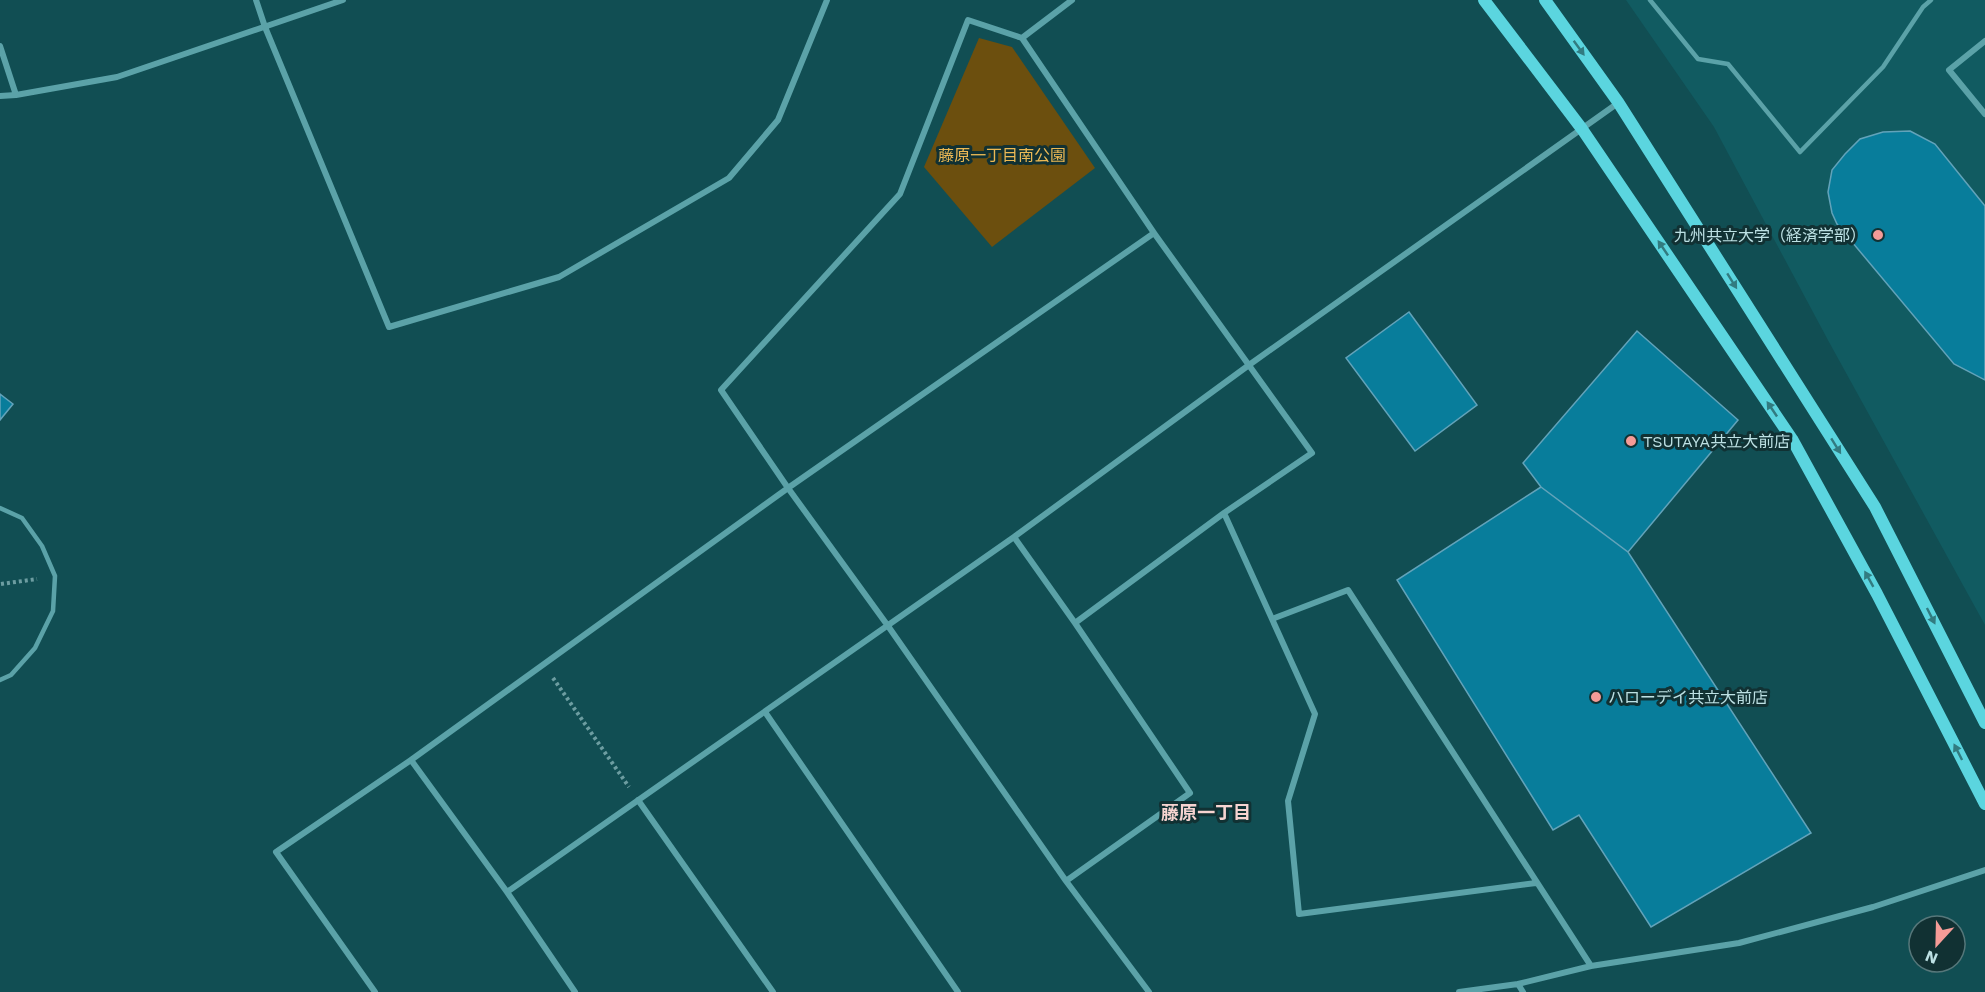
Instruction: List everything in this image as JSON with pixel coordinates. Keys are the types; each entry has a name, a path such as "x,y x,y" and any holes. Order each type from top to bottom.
{"street":[{"path":"256,0 388,327 559,277 729,178 778,120 827,0"},
{"path":"0,96 117,77 343,0"},
{"path":"1022,38 1072,0"},
{"path":"1484,0 1582,129 1792,439 1877,594 1985,804"},
{"path":"1545,0 1618,102 1875,507 1985,723"},
{"path":"1075,623 1224,513 1312,453 1154,233 1022,38 968,20 900,194 722,390 788,488 888,626 1066,881 1149,992"},
{"path":"1985,41 1949,70 1985,114"},
{"path":"0,46 16,95"},
{"path":"507,892 1014,537 1249,365 1618,102"},
{"path":"375,992 276,852 411,760 788,488 1154,233"},
{"path":"1224,513 1315,714 1288,801 1299,914 1536,883"},
{"path":"1014,537 1190,793 1066,881"},
{"path":"1272,619 1348,591 1591,966"},
{"path":"765,712 958,992"},
{"path":"411,760 507,892 575,992"},
{"path":"638,800 773,992"},
{"path":"1459,992 1518,984 1591,966 1739,943 1873,907 1985,870"},
{"path":"1518,984 1523,992"}],"lane":[{"path":"1650,0 1698,59 1728,64 1800,152 1883,66 1923,7 1931,0"},
{"path":"0,508 22,518 42,546 55,576 53,611 35,648 12,675 0,680"}],"path":[{"path":"1,584 55,576"},
{"path":"544,665 638,800"}],"shaded area":[{"name":"九州共立大学（経済学部）","path":"1626,0 1985,0 1985,625 1714,127"}],"green space":[{"name":"藤原一丁目南公園","path":"979,38 1012,47 1095,168 992,247 924,167"}],"building":[{"path":"1910,131 1935,144 1985,206 1985,380 1954,364 1837,224 1832,213 1828,192 1832,170 1845,154 1860,139 1883,132"},
{"path":"1409,312 1477,405 1415,451 1346,358"},
{"name":"TSUTAYA共立大前店","path":"1637,331 1738,420 1628,552 1541,487 1523,463"},
{"path":"0,394 13,404 0,420"},
{"name":"ハローデイ共立大前店","path":"1541,487 1628,552 1811,833 1651,927 1579,815 1553,830 1397,580"}],"place":[{"name":"九州共立大学（経済学部）","path":"1878,235"},
{"name":"TSUTAYA共立大前店","path":"1631,441"},
{"name":"ハローデイ共立大前店","path":"1596,697"}],"district":[{"name":"藤原一丁目","path":"1206,813"}]}
